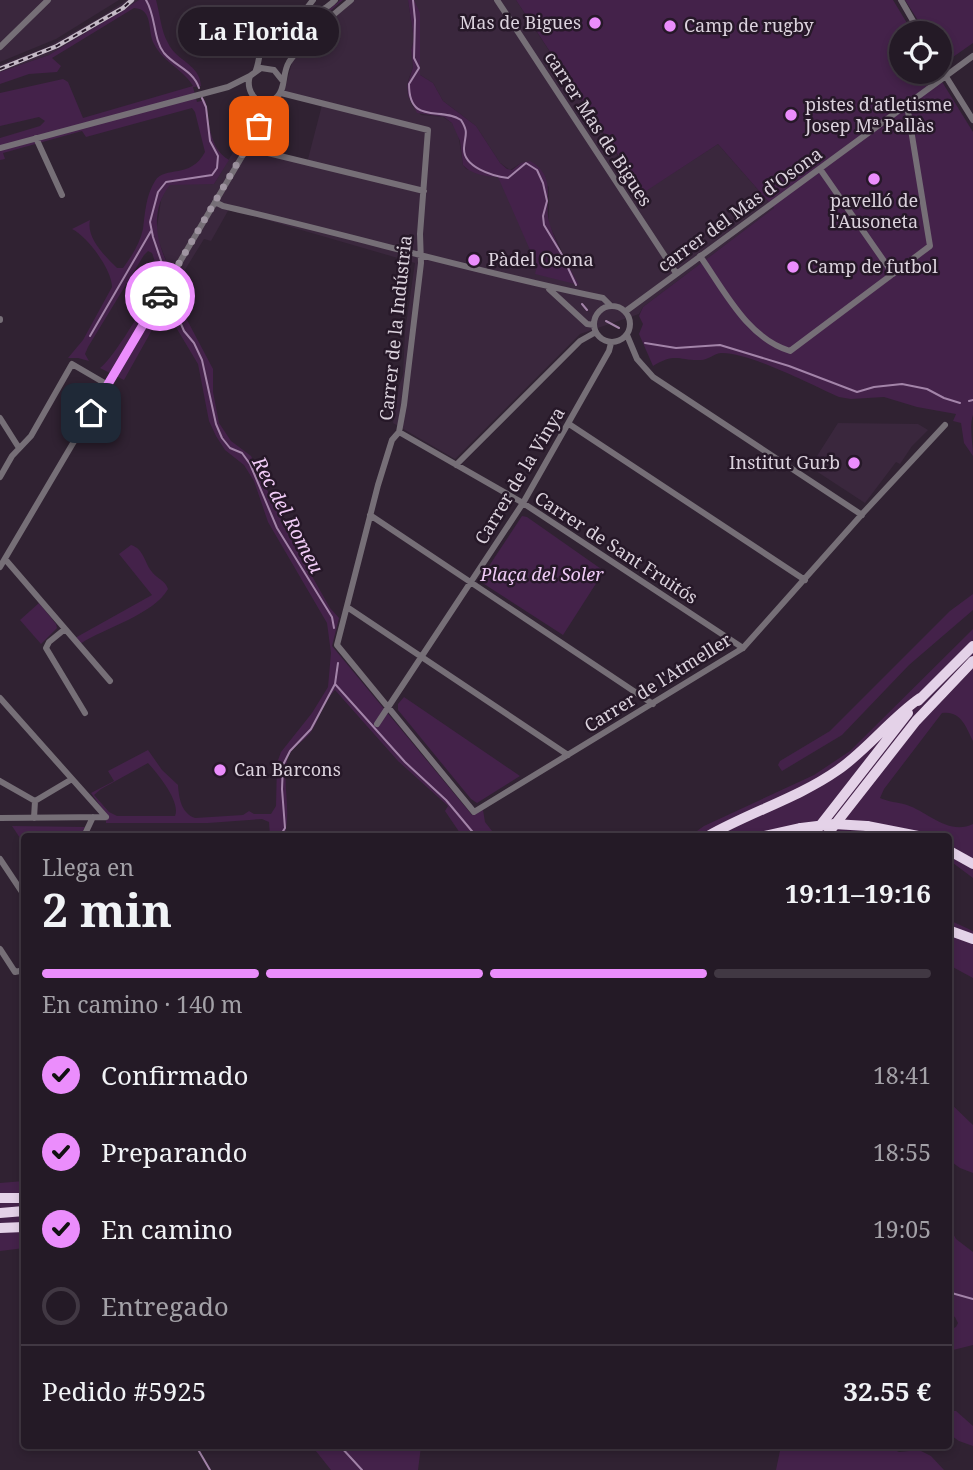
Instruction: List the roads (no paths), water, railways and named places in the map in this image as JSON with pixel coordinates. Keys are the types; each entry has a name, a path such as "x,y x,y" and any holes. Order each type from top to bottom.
{"highway":[{"path":"814,833 920,698 973,646"},
{"path":"828,833 916,721 973,662"},
{"path":"714,833 795,795 838,770 904,709 920,698"},
{"path":"778,833 834,824 867,826 903,833"},
{"path":"952,852 973,864"},
{"path":"952,931 973,939"},
{"path":"0,1198 21,1198"},
{"path":"0,1213 21,1211"},
{"path":"0,1228 21,1227"}],"street":[{"path":"0,47 48,0"},
{"path":"296,22 313,0"},
{"path":"249,91 264,40 272,33 329,6 335,0"},
{"path":"0,567 247,148 260,119 271,101 281,93 288,64 314,31 351,0"},
{"name":"carrer Mas de Bigues","path":"497,0 676,273"},
{"path":"901,0 913,21"},
{"path":"261,53 282,80"},
{"name":"carrer del Mas d'Osona","path":"952,72 973,56"},
{"path":"0,148 228,87 253,73 288,64"},
{"name":"carrer del Mas d'Osona","path":"626,312 935,84"},
{"path":"951,84 973,120"},
{"path":"228,87 249,91 257,100 260,119"},
{"name":"Carrer de la Indústria","path":"281,93 428,131 419,254 421,263 399,432 392,440 370,515 337,645 389,708"},
{"path":"257,100 271,101"},
{"path":"700,256 753,330 774,346 790,351 930,246 907,105"},
{"path":"36,138 62,195"},
{"path":"247,148 424,191"},
{"path":"820,169 893,274"},
{"path":"215,202 544,286 603,298 611,306 626,312 631,323 627,335 620,341 603,340 595,329 544,286"},
{"path":"456,464 595,329 599,311 611,306"},
{"path":"627,335 637,359 653,377 862,515"},
{"name":"Carrer de la Vinya","path":"377,724 523,503 609,351 611,342"},
{"path":"0,477 12,456 31,436 72,364 107,385"},
{"path":"0,418 19,448"},
{"path":"569,424 805,580"},
{"name":"Carrer de l'Atmeller","path":"389,708 474,812 743,648 945,425"},
{"name":"Carrer de Sant Fruitós","path":"399,432 523,503 743,648"},
{"path":"370,515 653,704"},
{"path":"5,559 110,681"},
{"path":"347,607 568,755"},
{"path":"65,629 46,648 85,713"},
{"path":"0,698 106,817 0,818"},
{"path":"35,801 72,779"},
{"path":"0,780 35,801"},
{"path":"34,818 35,801"},
{"path":"85,833 93,817"},
{"path":"0,859 21,890"},
{"path":"0,949 15,972 21,971"}],"waterway":[{"name":"Rec del Romeu","path":"146,0 160,47 193,77 199,88"},
{"path":"413,0 414,58 419,68 409,84 414,105 428,113 444,114 461,120 466,131 465,155 480,169 508,178 526,163 537,170 547,201 543,216 544,225 576,285"},
{"name":"Rec del Romeu","path":"167,278 150,222 158,192 166,182 212,175 217,168 218,156 210,141 206,107 202,98"},
{"path":"90,336 151,231"},
{"name":"Rec del Romeu","path":"169,283 175,310 202,360 216,424 222,438 230,448 242,453 250,464 277,528 332,617 334,628"},
{"path":"582,304 587,310"},
{"path":"606,321 619,328"},
{"path":"645,343 676,348 720,345 789,366 857,392 902,384 927,389 960,403"},
{"path":"969,401 973,400"},
{"path":"282,833 285,828 283,765 290,751 311,729 335,684 338,663"},
{"name":"Rec del Romeu","path":"335,684 405,762 446,800 474,833"},
{"name":"Rec del Romeu","path":"952,1293 973,1299"},
{"path":"198,1449 210,1470"},
{"path":"343,1449 362,1470"}],"railway":[{"path":"0,69 57,46 123,8 132,0"}],"place":[{"name":"Mas de Bigues","path":"595,23"},
{"name":"Camp de rugby","path":"670,26"},
{"name":"pistes d'atletisme Josep Mª Pallàs","path":"791,115"},
{"name":"La Florida","path":"259,126"},
{"name":"pavelló de l'Ausoneta","path":"874,179"},
{"name":"Pàdel Osona","path":"474,260"},
{"name":"Camp de futbol","path":"793,267"},
{"name":"Institut Gurb","path":"854,463"},
{"name":"Can Barcons","path":"220,770"}],"park label":[{"name":"Plaça del Soler","path":"542,575"}]}
